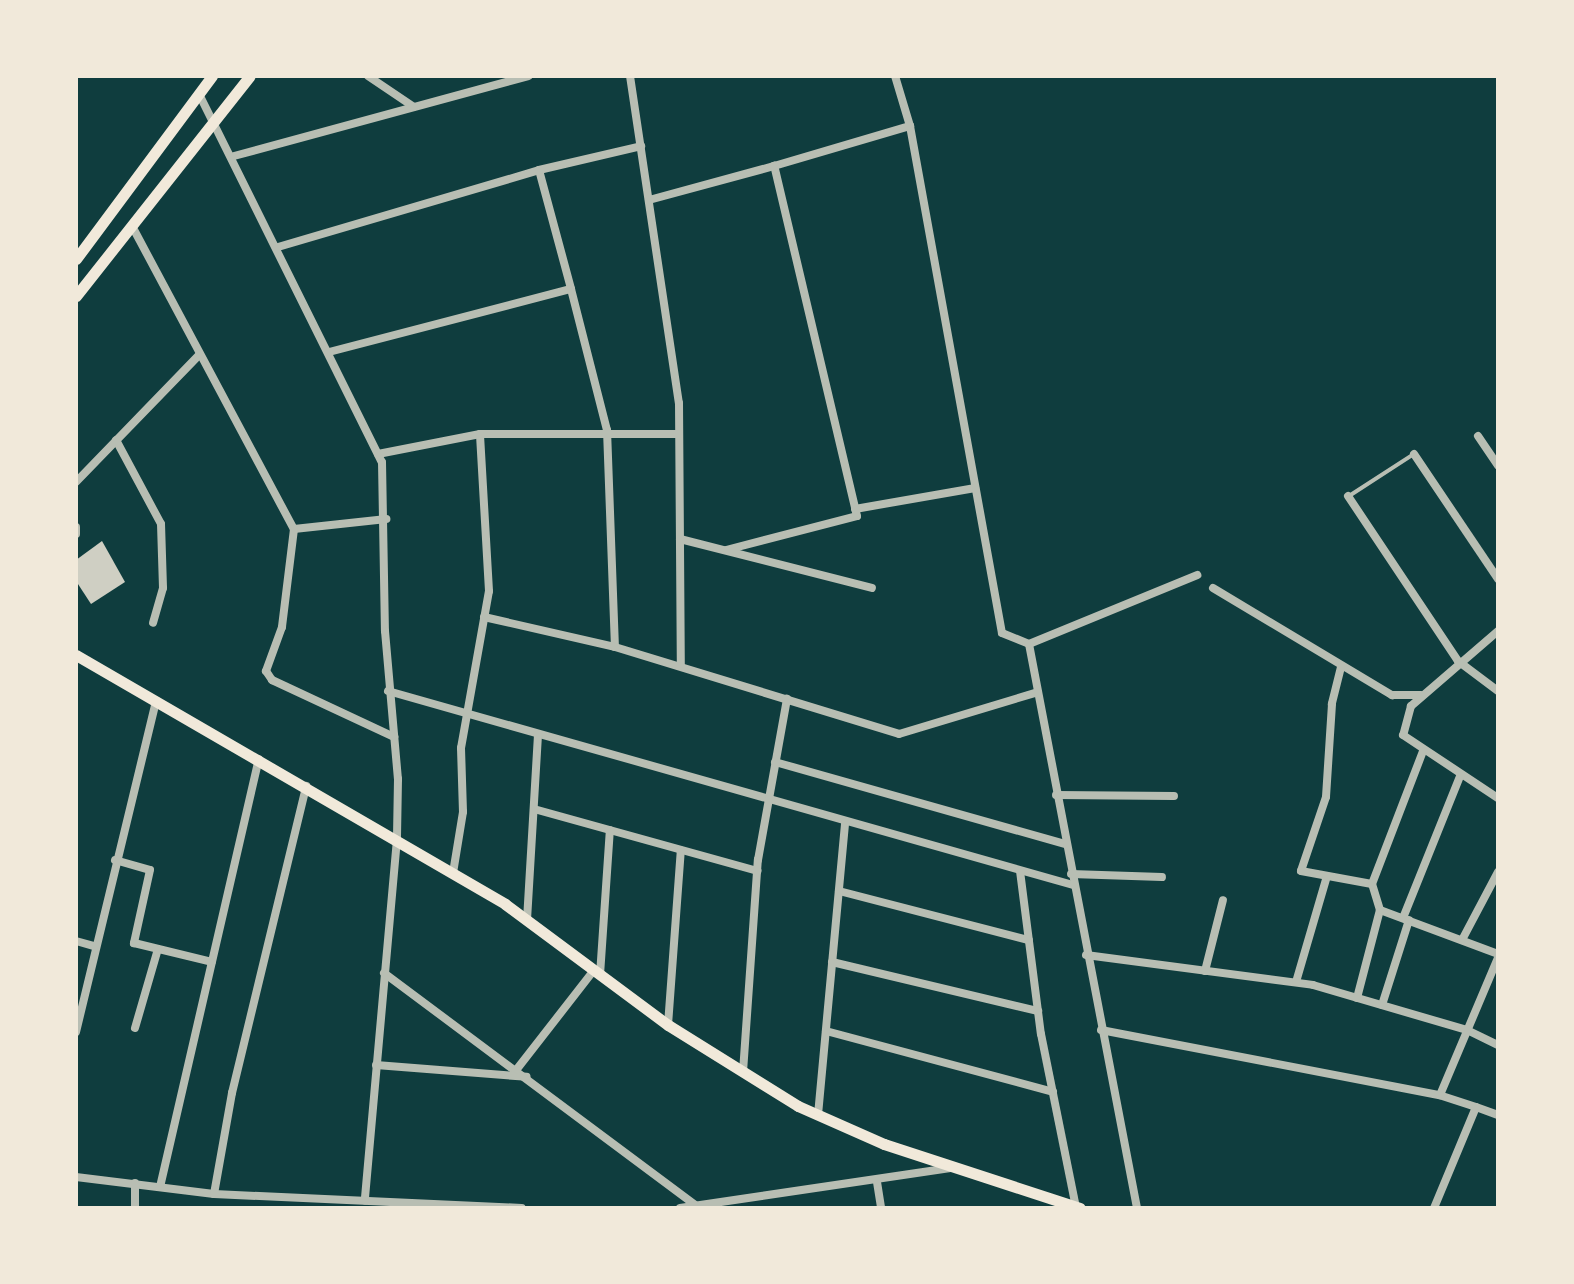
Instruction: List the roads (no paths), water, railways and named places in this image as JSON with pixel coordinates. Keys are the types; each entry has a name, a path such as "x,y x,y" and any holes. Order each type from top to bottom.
{"main road":[{"path":"76,259 212,76"},
{"path":"76,296 250,76"},
{"path":"76,655 306,785 453,873 527,920 668,1025 818,1115 955,1167 1078,1207"}],"street":[{"path":"368,76 414,107"},
{"path":"234,156 528,76"},
{"path":"630,76 679,434 681,666"},
{"path":"895,76 910,126 1002,633 1029,644 1197,575"},
{"path":"199,94 234,156 378,454 386,519 388,691 394,737 397,839 365,1201"},
{"path":"649,200 910,126"},
{"path":"278,247 539,170 641,146"},
{"path":"726,550 857,516 774,166"},
{"path":"539,170 607,430 615,647"},
{"path":"132,226 294,529 282,627 266,671 272,680 394,737"},
{"path":"329,352 571,289"},
{"path":"76,482 199,355"},
{"path":"378,454 480,434 607,430 679,434"},
{"path":"453,873 463,812 461,748 489,591 480,434"},
{"path":"1478,436 1498,466"},
{"path":"116,440 161,524 163,588 153,623"},
{"path":"1414,454 1498,579"},
{"path":"855,509 975,488"},
{"path":"1348,496 1458,661 1498,691"},
{"path":"294,529 386,519"},
{"path":"76,527 76,534"},
{"path":"680,539 872,588"},
{"path":"1213,588 1392,695 1421,695"},
{"path":"484,617 615,647 899,734 1038,692"},
{"path":"1498,631 1458,661 1421,695 1411,706 1403,735 1498,798"},
{"path":"1029,644 1086,955 1137,1208"},
{"path":"1341,667 1332,704 1326,797 1301,871 1372,884"},
{"path":"388,691 1073,885"},
{"path":"743,1072 758,871 787,699"},
{"path":"76,1032 93,946 156,701"},
{"path":"527,920 538,734"},
{"path":"1357,998 1380,910 1372,884 1423,751"},
{"path":"160,1187 259,759"},
{"path":"775,762 1065,844"},
{"path":"1382,1005 1406,919 1461,774"},
{"path":"214,1194 232,1093 306,785"},
{"path":"1056,795 1174,796"},
{"path":"534,809 758,871"},
{"path":"818,1115 845,822"},
{"path":"517,1069 597,972 610,830"},
{"path":"668,1025 681,850"},
{"path":"115,860 150,870 133,939 158,949 212,962"},
{"path":"1020,871 1038,1011 1078,1207"},
{"path":"1462,940 1498,872"},
{"path":"1071,874 1162,877"},
{"path":"1296,982 1327,876"},
{"path":"839,891 1029,940"},
{"path":"1205,971 1223,900"},
{"path":"1380,910 1498,956 1440,1095"},
{"path":"76,941 93,946"},
{"path":"135,1028 158,949"},
{"path":"1086,955 1296,982 1467,1030 1498,1045"},
{"path":"832,962 1038,1011"},
{"path":"384,973 517,1069 698,1207"},
{"path":"1101,1030 1440,1095 1498,1115"},
{"path":"826,1031 1053,1092"},
{"path":"376,1065 527,1077"},
{"path":"1434,1208 1476,1107"},
{"path":"681,1208 750,1205 955,1167"},
{"path":"76,1177 214,1194 365,1201 376,1206 522,1208"},
{"path":"877,1182 881,1208"},
{"path":"135,1183 135,1208"}],"lane":[{"path":"1348,496 1414,454"}]}
